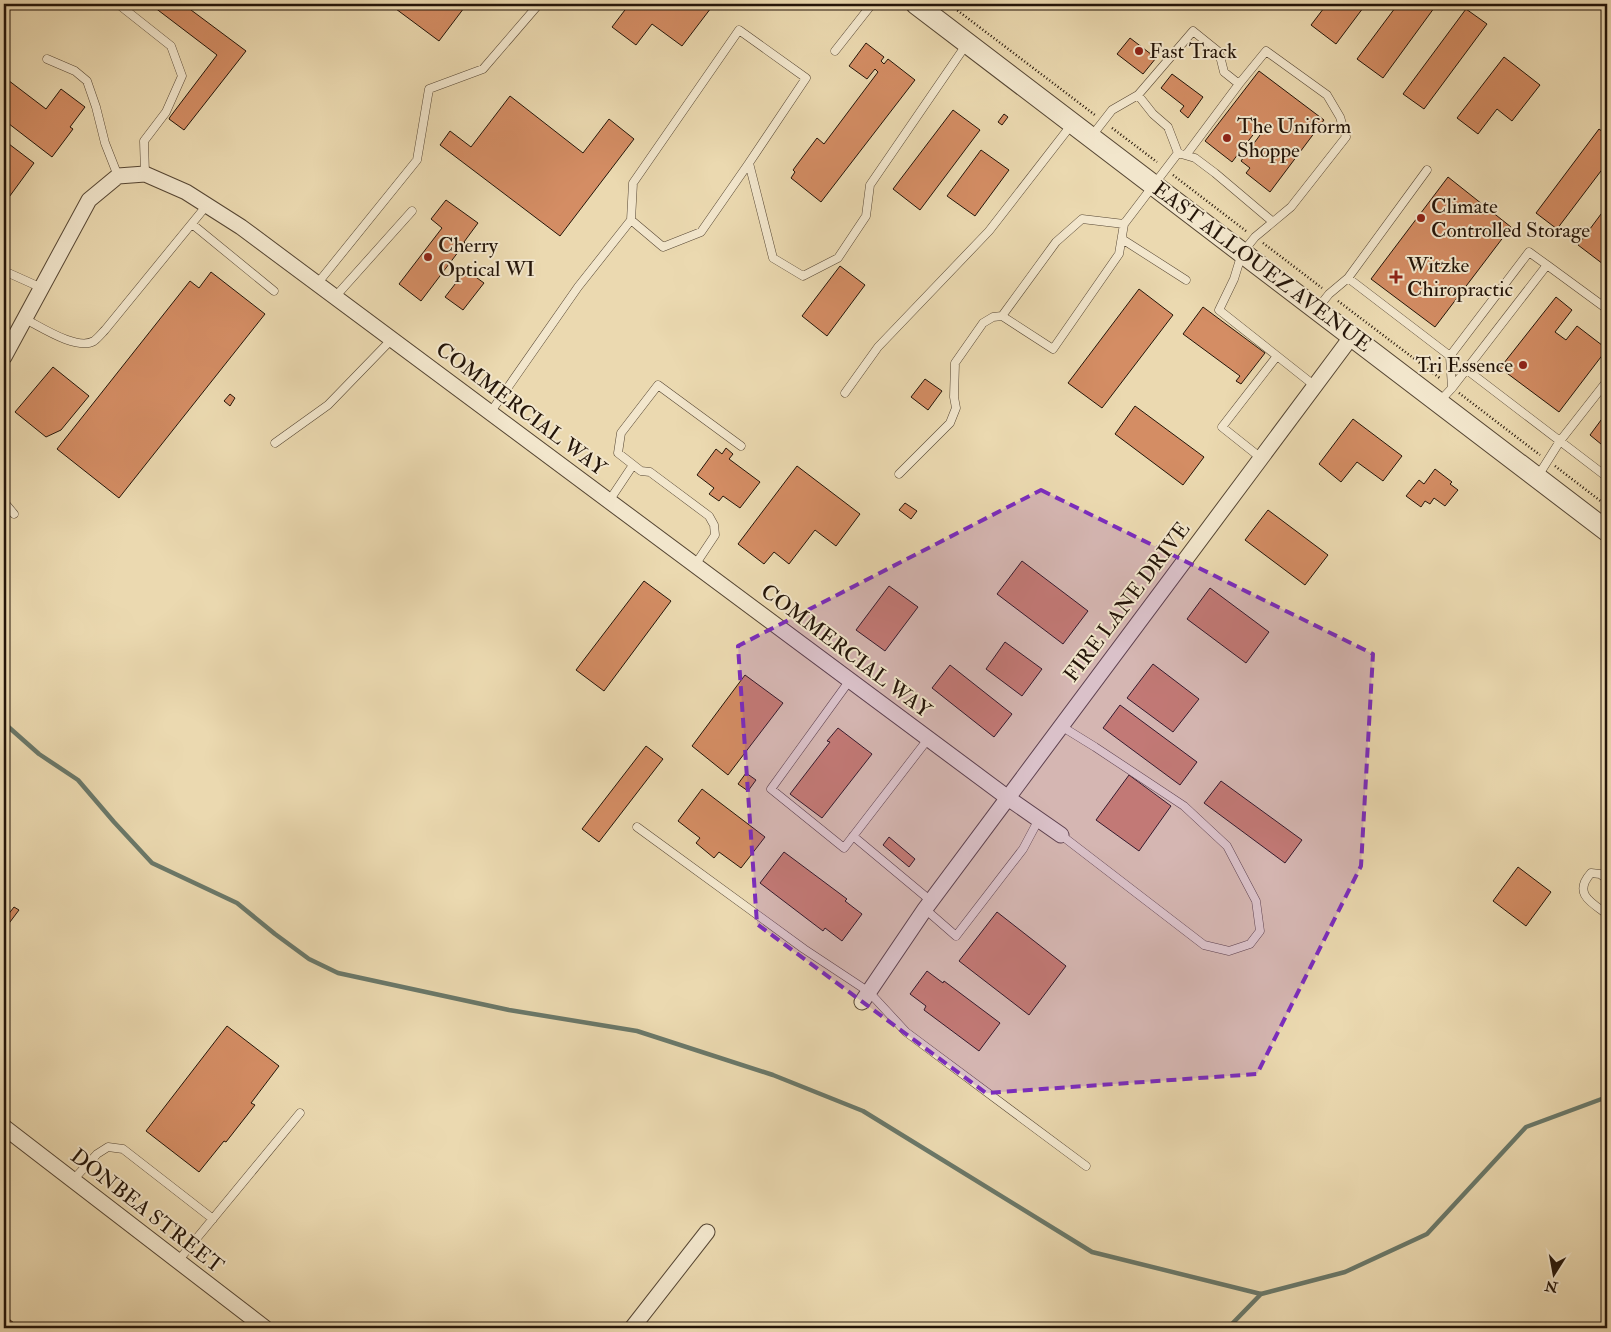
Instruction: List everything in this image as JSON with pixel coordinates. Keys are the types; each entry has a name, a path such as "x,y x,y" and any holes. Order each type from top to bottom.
{"street":[{"name":"EAST ALLOUEZ AVENUE","path":"916,4 1091,137 1160,177 1323,302 1352,336 1446,395 1543,469 1607,531"},
{"name":"COMMERCIAL WAY","path":"118,176 145,174 186,192 241,227 928,739 1061,835"},
{"path":"4,357 89,200 118,176"},
{"name":"FIRE LANE DRIVE","path":"865,997 931,901 1352,336"},
{"name":"DONBEA STREET","path":"4,1127 265,1328"},
{"path":"632,1328 707,1232"}],"lane":[{"path":"118,4 171,46 182,76 166,112 144,141 145,174"},
{"path":"317,284 416,160 430,89 483,69 540,4"},
{"path":"835,52 872,4"},
{"path":"490,413 578,287 632,220 633,183 739,30 806,78 701,232 662,246 632,220"},
{"path":"1091,137 1112,110 1138,95 1193,31 1219,52 1224,72 1239,84"},
{"path":"749,163 774,258 803,276 838,258 866,216 870,185 968,43"},
{"path":"899,474 950,423 956,408 954,397 955,363 983,323 993,317 1002,316 1053,349 1119,254 1124,224 1160,177 1182,154 1266,51 1327,95 1340,117 1346,138 1291,207 1248,245 1219,310 1314,386"},
{"path":"47,59 75,71 86,81 96,107 105,143 118,176"},
{"path":"1138,95 1153,114 1168,127 1182,154 1195,158 1273,222"},
{"path":"845,393 878,347 989,231 1073,123"},
{"path":"1323,302 1348,278 1427,170"},
{"path":"25,318 80,345 93,342 105,330 207,205"},
{"path":"335,297 412,211"},
{"path":"1002,316 1056,242 1082,219 1124,224"},
{"path":"192,224 274,291"},
{"path":"1122,238 1186,280"},
{"path":"1446,395 1450,356 1529,252 1607,309"},
{"path":"1446,395 1547,265"},
{"path":"4,271 42,288"},
{"path":"1348,278 1450,356"},
{"path":"275,442 328,405 392,339"},
{"path":"1261,458 1222,426 1277,356"},
{"path":"1466,370 1607,477"},
{"path":"1543,469 1560,441 1607,381"},
{"path":"695,566 715,535 714,525 709,516 650,472 641,471 618,453 621,433 658,385 741,446"},
{"path":"609,501 633,465"},
{"path":"4,502 14,514"},
{"path":"850,680 770,789 844,848 928,739"},
{"path":"1061,726 1095,746 1184,806 1227,846 1256,901 1260,931 1250,944 1229,951 1204,945 1061,835"},
{"path":"853,836 931,901 956,936 1023,849 1039,820"},
{"path":"636,827 804,949 906,1032 1086,1166"},
{"path":"1607,879 1600,874 1592,873 1584,881 1583,891 1590,901 1607,914"},
{"path":"178,1262 300,1113"},
{"path":"73,1180 96,1154 108,1147 123,1149 213,1219"}],"path":[{"path":"949,4 1103,122 1160,177 1248,245 1543,469 1607,506"}],"highlighted area":[{"path":"1041,490 1373,654 1361,866 1257,1074 986,1093 757,924 738,646"}],"building":[{"path":"150,4 183,4 246,51 184,130 169,119 217,55"},
{"path":"400,4 467,4 439,41 396,9"},
{"path":"625,4 714,4 682,46 652,24 636,45 612,27 628,6"},
{"path":"1327,4 1366,4 1336,44 1311,25"},
{"path":"1398,4 1437,4 1383,78 1357,59"},
{"path":"1466,9 1487,24 1424,109 1403,94"},
{"path":"1130,38 1156,58 1143,74 1117,54"},
{"path":"866,43 884,57 881,61 884,64 888,59 915,80 821,202 791,178 795,172 793,170 817,138 824,144 878,72 875,69 867,79 849,66"},
{"path":"1504,57 1540,85 1512,121 1497,109 1478,134 1457,118"},
{"path":"1259,71 1324,120 1270,192 1246,173 1250,168 1241,161 1260,135 1256,131 1232,162 1205,141"},
{"path":"1172,74 1203,97 1188,118 1180,111 1184,106 1161,88"},
{"path":"4,77 46,109 61,89 85,107 70,127 73,129 52,157 4,120"},
{"path":"510,96 583,153 609,119 634,139 560,236 440,145 450,131 471,147"},
{"path":"953,110 980,130 920,210 893,189"},
{"path":"1004,114 1008,117 1002,125 998,122"},
{"path":"1599,129 1607,135 1607,163 1557,229 1536,213"},
{"path":"9,144 34,163 4,204 4,151"},
{"path":"981,150 1009,170 975,216 947,196"},
{"path":"1448,177 1511,227 1435,327 1371,279"},
{"path":"446,200 478,223 421,301 399,284 442,228 431,219"},
{"path":"1607,206 1607,258 1603,264 1578,245"},
{"path":"840,266 865,285 827,336 802,316"},
{"path":"466,270 484,283 463,310 445,297"},
{"path":"211,272 265,314 119,498 57,449 190,281 199,288"},
{"path":"1139,289 1173,315 1102,408 1068,383"},
{"path":"1556,297 1572,310 1555,332 1566,340 1577,326 1607,349 1559,412 1500,368"},
{"path":"1203,307 1265,353 1241,384 1236,381 1240,376 1183,334"},
{"path":"53,367 89,396 61,430 46,437 15,412"},
{"path":"925,379 942,391 928,410 911,397"},
{"path":"230,394 235,398 230,406 224,401"},
{"path":"1135,406 1204,457 1183,485 1115,434"},
{"path":"1607,412 1607,449 1590,435"},
{"path":"1353,419 1402,456 1383,481 1357,462 1341,482 1319,464"},
{"path":"726,448 733,454 729,459 760,482 740,508 723,496 719,501 709,494 714,488 697,475 716,449 722,454"},
{"path":"797,466 860,514 836,546 815,530 789,564 774,552 764,564 738,544"},
{"path":"1435,469 1452,482 1450,484 1458,490 1445,506 1434,498 1430,504 1425,501 1421,507 1406,496 1419,480 1424,484"},
{"path":"905,503 917,511 911,519 899,510"},
{"path":"1268,510 1328,555 1305,585 1245,540"},
{"path":"1022,561 1088,611 1063,644 997,594"},
{"path":"644,581 671,601 604,691 576,670"},
{"path":"889,586 918,607 885,651 856,630"},
{"path":"1210,588 1269,632 1246,663 1187,619"},
{"path":"1005,642 1042,669 1022,696 986,669"},
{"path":"1153,664 1199,699 1173,732 1127,698"},
{"path":"950,665 1012,714 994,737 932,688"},
{"path":"745,675 783,703 728,775 692,746"},
{"path":"1120,705 1197,762 1180,785 1103,728"},
{"path":"838,728 872,754 822,818 790,794 830,742 827,741"},
{"path":"646,746 663,759 599,842 582,829"},
{"path":"746,773 756,780 748,791 738,784"},
{"path":"1129,775 1171,806 1139,851 1096,820"},
{"path":"1221,781 1302,840 1285,863 1204,803"},
{"path":"702,789 765,837 741,868 719,852 714,858 696,843 700,838 678,821"},
{"path":"889,837 915,859 909,867 883,845"},
{"path":"784,852 847,899 845,901 862,914 842,941 825,928 823,931 760,883"},
{"path":"1518,867 1551,892 1526,926 1493,901"},
{"path":"14,907 19,910 4,930 4,920"},
{"path":"997,912 1066,966 1029,1015 959,961"},
{"path":"927,971 943,983 944,981 1000,1023 979,1051 924,1010 926,1006 910,994"},
{"path":"227,1026 279,1066 251,1103 255,1105 199,1172 146,1131"},
{"path":"4,1315 20,1328 4,1328"}],"waterway":[{"path":"4,723 39,754 78,780 152,863 237,903 309,959 338,973 509,1010 637,1031 773,1075 863,1111 1092,1252 1261,1294 1345,1272 1427,1234 1526,1127 1607,1097"},
{"path":"1228,1328 1261,1294"}],"place":[{"name":"Fast Track","path":"1139,51"},
{"name":"The Uniform Shoppe","path":"1227,138"},
{"name":"Climate Controlled Storage","path":"1421,218"},
{"name":"Cherry Optical WI","path":"428,257"},
{"name":"Witzke Chiropractic","path":"1396,277"},
{"name":"Tri Essence","path":"1523,365"}]}
